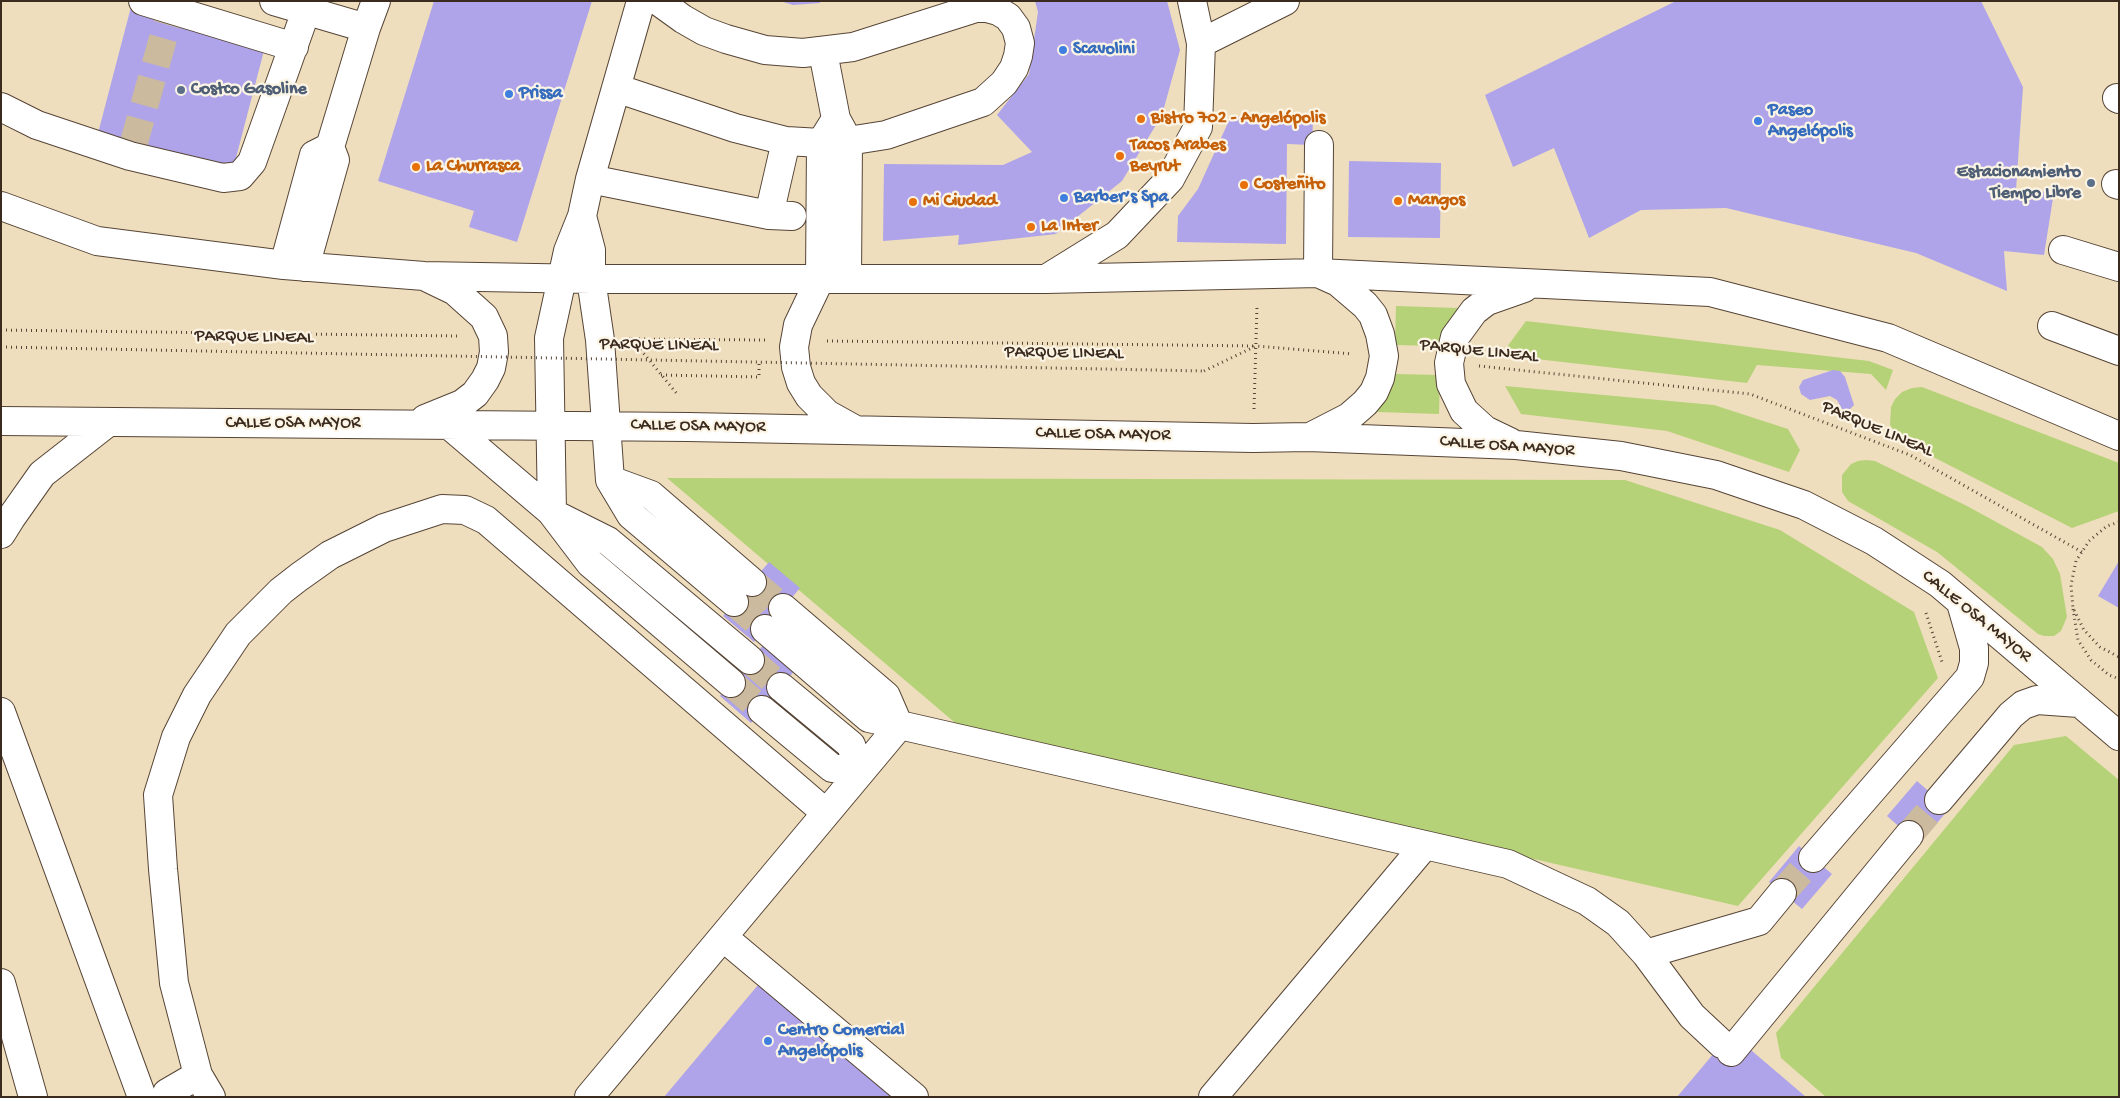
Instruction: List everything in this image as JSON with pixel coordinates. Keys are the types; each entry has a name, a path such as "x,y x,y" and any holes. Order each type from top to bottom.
{"street":[{"path":"143,1 170,13 294,47"},
{"path":"274,1 366,28"},
{"path":"295,266 335,160 330,147 376,1"},
{"path":"552,513 549,338 568,251 582,216 590,179 641,1"},
{"path":"616,88 735,128 786,141 835,135 886,135 983,102 1004,83 1014,68 1020,43 1016,28 1008,17 988,8 976,8 853,47 802,53 765,50 726,40 704,31 682,19 658,1"},
{"path":"1046,279 1117,234 1170,179 1198,127 1201,43 1192,1"},
{"path":"1201,43 1285,1"},
{"path":"1,108 37,125 223,178 240,176 252,162 306,11"},
{"path":"823,52 835,135 847,279"},
{"path":"835,135 820,279 798,325 794,347 796,367 801,383 817,405 826,414 855,430"},
{"path":"590,179 780,215 786,141"},
{"path":"1318,273 1320,145"},
{"path":"1,206 98,241 295,266 424,276 591,279 1046,279 1318,273 1710,292 1878,336 2119,436"},
{"path":"582,216 591,250 591,279 600,340 608,427 610,480 651,495 743,592"},
{"path":"2063,250 2119,267"},
{"path":"1308,438 1349,418 1365,403 1374,392 1380,378 1384,356 1380,334 1373,315 1356,296 1338,282 1318,273"},
{"path":"412,424 462,404 474,394 488,374 494,352 493,336 484,317 455,291 424,276"},
{"path":"1516,445 1485,430 1464,411 1451,384 1449,363 1455,337 1474,311 1488,301 1502,295 1540,284"},
{"path":"2052,326 2119,351"},
{"name":"CALLE OSA MAYOR","path":"1,421 106,424 448,424 1308,438 1516,445 1621,456 1716,475 1804,505 1874,541 1940,584 2119,736"},
{"path":"1,534 10,518 42,474 106,424"},
{"path":"448,424 740,671"},
{"path":"1,712 154,1095 205,1086 174,983 163,869 158,796 176,737 203,683 238,634 281,591 299,577 330,555 384,528 442,509 465,510 486,520 826,813"},
{"path":"1813,858 1970,676 1974,663 1974,648 1961,603"},
{"path":"774,619 886,696 898,726"},
{"path":"772,698 832,768 860,772"},
{"path":"1939,800 2006,720 2023,705 2037,700 2079,703"},
{"path":"589,1097 898,726"},
{"path":"898,726 1508,864 1588,901 1618,924 1646,954 1692,1016 1726,1048 1909,835"},
{"path":"1213,1097 1425,845"},
{"path":"1646,954 1759,921 1782,892"},
{"path":"723,937 914,1097"},
{"path":"1,983 33,1097"}],"path":[{"path":"1253,438 1258,274"},
{"path":"1256,346 1384,356"},
{"name":"PARQUE LINEAL","path":"1,347 1204,371 1256,346"},
{"path":"661,375 759,377 759,362"},
{"name":"PARQUE LINEAL","path":"1449,363 1750,394 1910,455 2082,552"},
{"path":"2119,522 2107,526 2089,541 2076,562 2071,585 2073,616 2078,640 2091,660 2109,675 2119,679"},
{"path":"2072,598 2073,608 2084,630 2100,647 2119,657"}],"green space":[{"path":"1396,306 1458,308 1439,346 1395,345"},
{"path":"1526,321 1869,361 1893,370 1886,390 1871,374 1757,365 1747,383 1501,355"},
{"path":"1396,374 1440,375 1439,414 1377,412"},
{"path":"1505,386 1714,405 1788,429 1800,450 1789,472 1667,431 1521,414"},
{"path":"1922,387 2119,463 2119,511 2072,528 1900,440 1890,425 1891,407 1895,399 1902,392"},
{"path":"1866,460 1875,461 1967,506 2042,547 2053,559 2060,574 2067,617 2061,631 2054,636 2038,634 1937,552 1848,501 1842,492 1842,475 1851,464"},
{"path":"667,478 1625,480 1780,530 1914,612 1938,678 1738,906 960,727"},
{"path":"2066,736 2119,780 2119,1097 1826,1097 1781,1058 1776,1033 2014,745"}],"building":[{"path":"434,1 592,1 517,242 469,227 474,211 378,181"},
{"path":"780,1 820,1 820,3 793,5"},
{"path":"1035,1 1167,1 1180,50 1162,115 1122,181 1056,234 958,245 959,235 883,241 884,164 1003,165 1032,152 997,115 1029,74 1038,12"},
{"name":"Paseo Angelópolis","path":"1676,1 1981,1 2023,87 2016,190 2054,192 2044,255 2004,251 2007,291 1916,253 1726,208 1641,210 1589,238 1554,148 1513,167 1485,95"},
{"name":"Costco Gasoline","path":"131,7 266,43 232,173 97,137"},
{"path":"1231,116 1313,120 1312,145 1287,144 1286,244 1177,242 1178,216 1198,189"},
{"path":"1349,161 1441,163 1440,238 1348,237"},
{"path":"1833,370 1840,371 1845,377 1854,405 1848,411 1842,409 1837,400 1830,396 1810,400 1801,394 1799,387 1803,380"},
{"path":"2119,561 2119,608 2098,596"},
{"path":"769,562 800,588 754,642 723,616"},
{"path":"765,643 796,669 751,723 720,696"},
{"path":"1917,781 1949,809 1919,844 1887,816"},
{"path":"1799,846 1832,874 1802,909 1769,882"},
{"name":"Centro Comercial Angelópolis","path":"758,985 892,1097 664,1097"},
{"path":"1731,1033 1806,1097 1677,1097"}],"tunnel":[{"path":"133,146 169,17"},
{"path":"752,582 783,608"},
{"path":"734,602 765,629"},
{"path":"750,660 781,687"},
{"path":"731,683 762,710"},
{"path":"1909,835 1939,800"},
{"path":"1782,893 1813,858"}],"place":[{"name":"Scavolini","path":"1063,50"},
{"name":"Costco Gasoline","path":"181,90"},
{"name":"Prissa","path":"509,94"},
{"name":"Bistro 702 - Angelópolis","path":"1141,119"},
{"name":"Paseo Angelópolis","path":"1758,121"},
{"name":"Tacos Arabes Beyrut","path":"1120,156"},
{"name":"La Churrasca","path":"416,167"},
{"name":"Estacionamiento Tiempo Libre","path":"2091,183"},
{"name":"Costeñito","path":"1244,185"},
{"name":"Barber’s Spa","path":"1064,198"},
{"name":"Mangos","path":"1398,201"},
{"name":"Mi Ciudad","path":"913,202"},
{"name":"La Inter","path":"1031,227"},
{"name":"Centro Comercial Angelópolis","path":"768,1041"}]}
